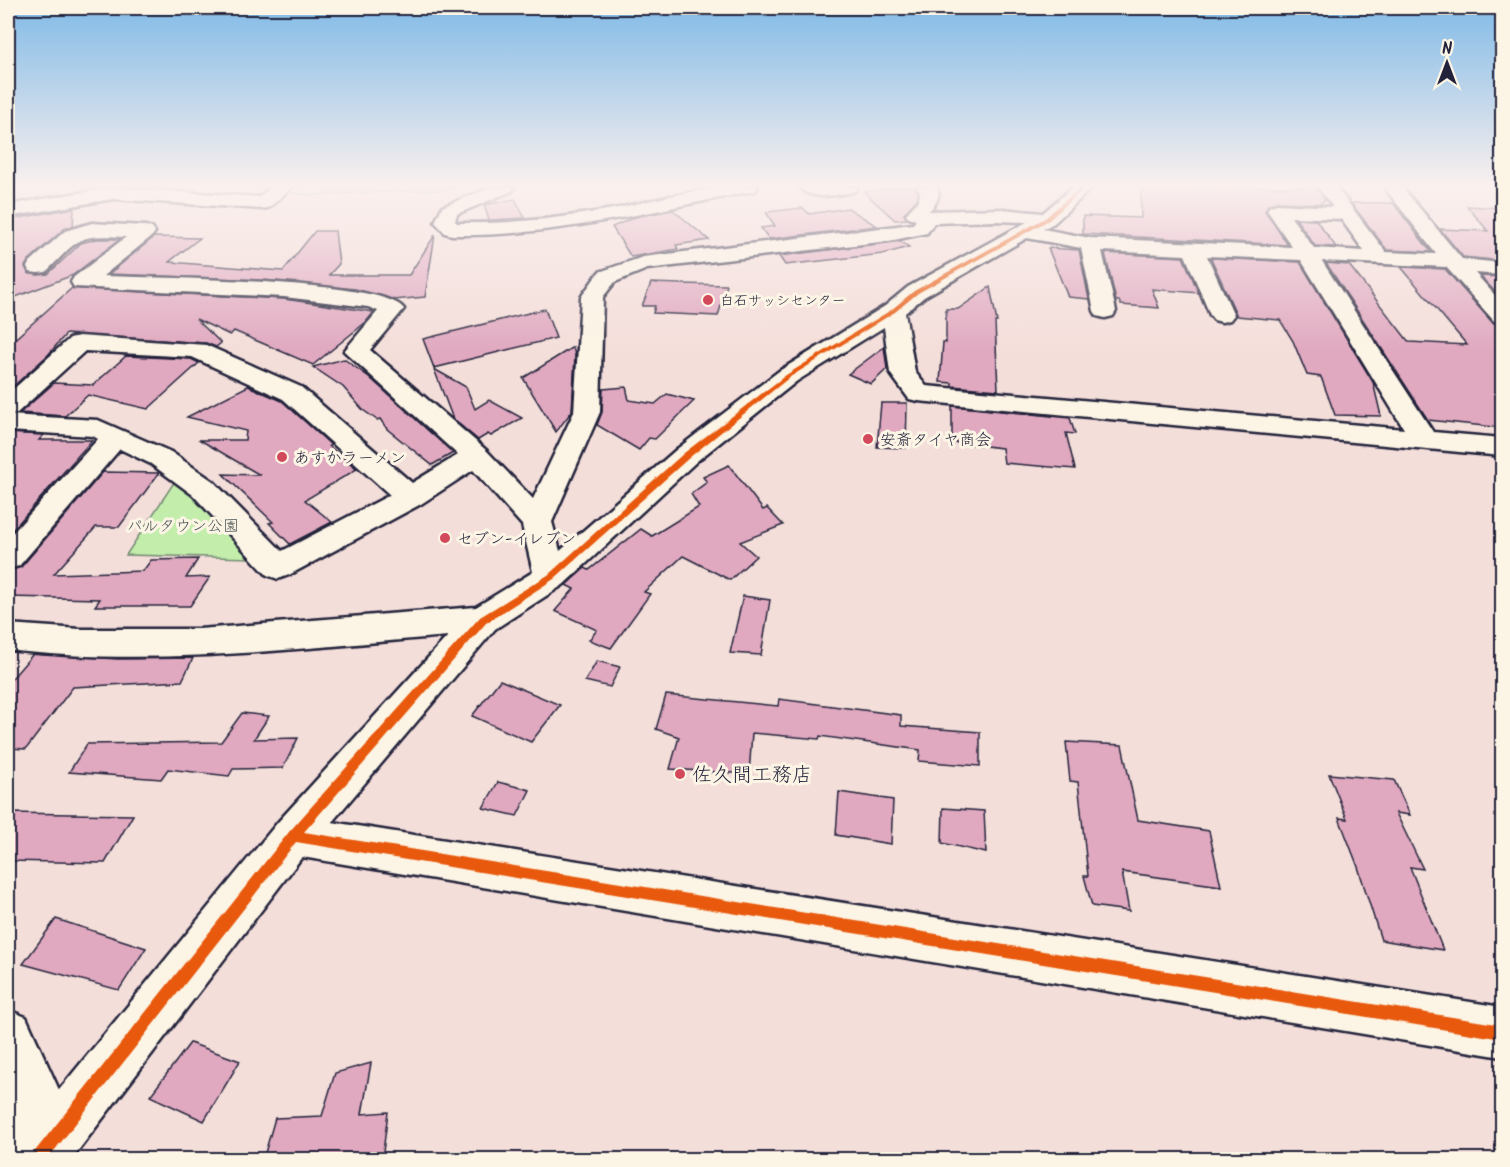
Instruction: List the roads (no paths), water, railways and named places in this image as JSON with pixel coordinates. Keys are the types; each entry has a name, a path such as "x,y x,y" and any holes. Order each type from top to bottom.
{"street":[{"path":"38,267 65,241"},
{"path":"133,241 82,282 285,290 372,301 393,309 356,351 476,456 537,522 551,576"},
{"path":"537,522 587,412 592,297 607,277 644,263 676,258 836,241"},
{"path":"39,1157 293,836 483,620 551,576 687,455 788,376 893,310 916,292 1008,241"},
{"path":"1082,241 1090,244 1454,263 1503,269"},
{"path":"1298,241 1424,440"},
{"path":"1372,241 1381,259"},
{"path":"1434,241 1503,316"},
{"path":"1090,244 1105,311"},
{"path":"1192,248 1222,315"},
{"path":"893,310 903,373 918,393 1503,447"},
{"path":"8,407 79,343 197,350 292,393 410,497"},
{"path":"8,423 98,428 161,458 203,488 278,567 410,497 476,456"},
{"path":"8,558 116,437"},
{"path":"10,640 80,644 199,644 483,620"},
{"path":"293,836 1503,1032"},
{"path":"8,1035 40,1107 39,1157"}],"place":[{"name":"白石サッシセンター","path":"708,300"},
{"name":"安斎タイヤ商会","path":"868,439"},
{"name":"あすかラーメン","path":"282,457"},
{"name":"セブン-イレブン","path":"445,538"},
{"name":"佐久間工務店","path":"680,774"}],"park label":[{"name":"パルタウン公園","path":"183,525"}]}
